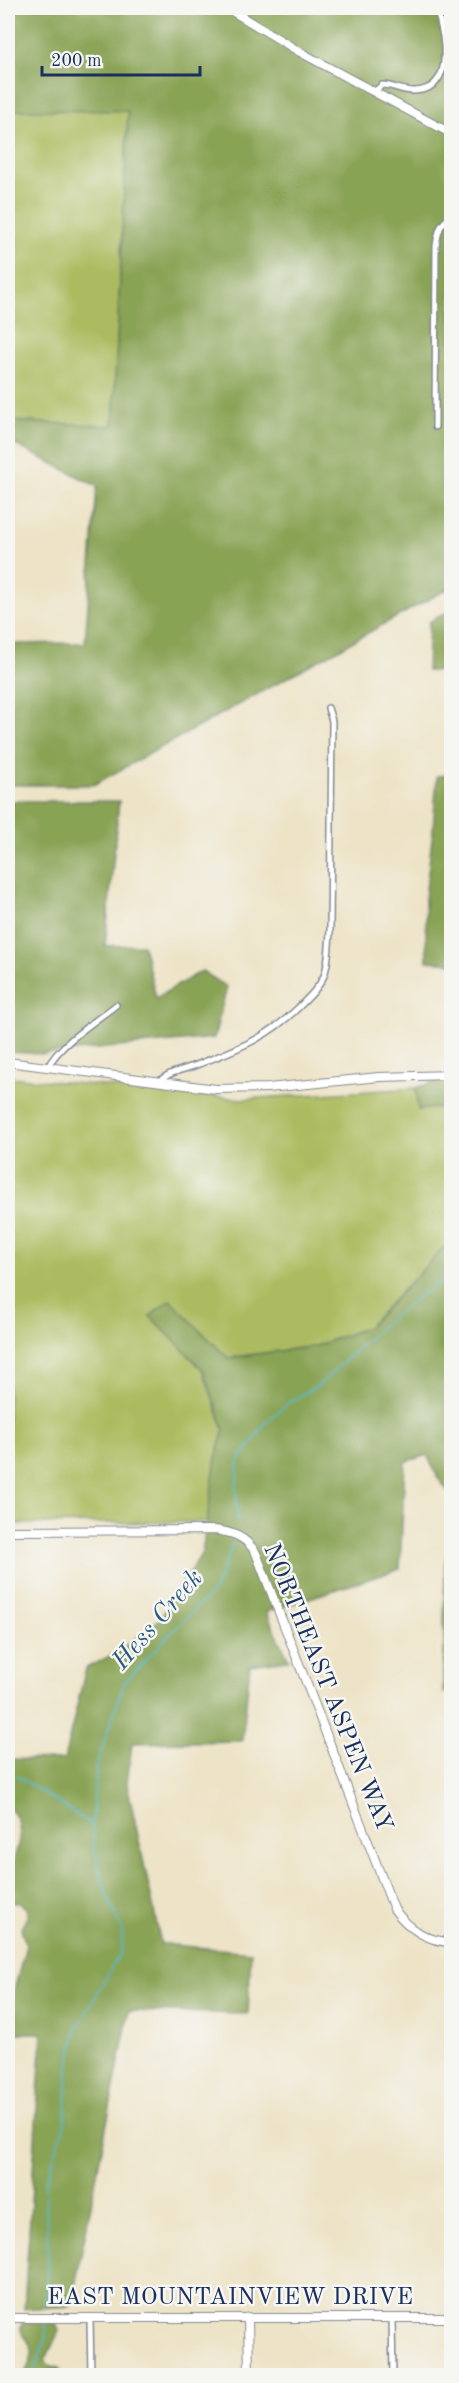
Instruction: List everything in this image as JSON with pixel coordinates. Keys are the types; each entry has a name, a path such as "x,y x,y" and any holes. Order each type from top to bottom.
{"street":[{"path":"227,8 300,52 452,134"},
{"path":"374,92 382,85 414,92 437,81 444,61 445,47 436,8"},
{"path":"435,427 436,246 439,229 445,220 452,217"},
{"path":"158,1082 165,1076 195,1066 264,1036 282,1023 309,997 324,976 330,931 332,719 328,708"},
{"path":"48,1067 51,1060 66,1046 116,1005"},
{"path":"8,1062 216,1089 242,1089 362,1078 452,1075"},
{"name":"NORTHEAST ASPEN WAY","path":"8,1531 214,1530 235,1534 244,1539 256,1553 389,1898 401,1918 418,1933 436,1940 452,1942"},
{"path":"248,2317 249,2376"},
{"name":"EAST MOUNTAINVIEW DRIVE","path":"8,2318 452,2318"},
{"path":"90,2318 91,2376"},
{"path":"392,2318 393,2376"}],"green space":[{"path":"8,8 451,8 451,587 93,785 8,785 8,644 85,643 97,486 8,441 8,421 113,426 128,111 8,110"},
{"path":"8,110 128,110 113,427 8,421"},
{"path":"451,610 451,671 427,671 429,622"},
{"path":"452,775 451,963 427,961 425,898 437,776"},
{"path":"8,801 119,801 105,946 143,945 156,998 202,971 227,987 214,1038 43,1054 8,1052"},
{"path":"451,1076 451,1106 418,1110 416,1088"},
{"path":"8,1077 243,1099 416,1088 418,1110 451,1106 451,1240 368,1327 316,1346 228,1358 170,1301 150,1316 203,1370 224,1430 216,1458 207,1522 8,1524"},
{"path":"451,1240 451,1495 438,1478 427,1455 405,1462 400,1569 266,1612 289,1660 250,1665 242,1741 132,1743 127,1784 161,1944 251,1952 248,2014 129,2011 71,2306 24,2309 42,2033 8,2033 8,2013 26,1945 21,1928 27,1917 27,1908 21,1903 8,1902 7,1881 17,1850 20,1831 15,1815 8,1808 8,1759 64,1760 86,1668 118,1652 160,1619 202,1553 216,1458 224,1429 203,1370 150,1316 170,1300 228,1358 316,1346 368,1327"},
{"path":"451,1543 451,1690 443,1693 445,1562"},
{"path":"24,2322 55,2322 59,2331 45,2361 48,2365 59,2368 62,2375 24,2375 30,2363 32,2348 21,2332 21,2325"}],"waterway":[{"name":"Hess Creek","path":"238,1523 236,1489 239,1461 266,1422 289,1402 319,1385 387,1321 452,1272"},
{"name":"Hess Creek","path":"45,2309 48,2249 45,2184 65,2123 68,2070 76,2030 122,1950 122,1929 105,1891 94,1846 92,1824 96,1766 124,1683 214,1591 233,1544"},
{"path":"17,1776 91,1824"},
{"name":"Hess Creek","path":"32,2376 46,2338 45,2323"}]}
